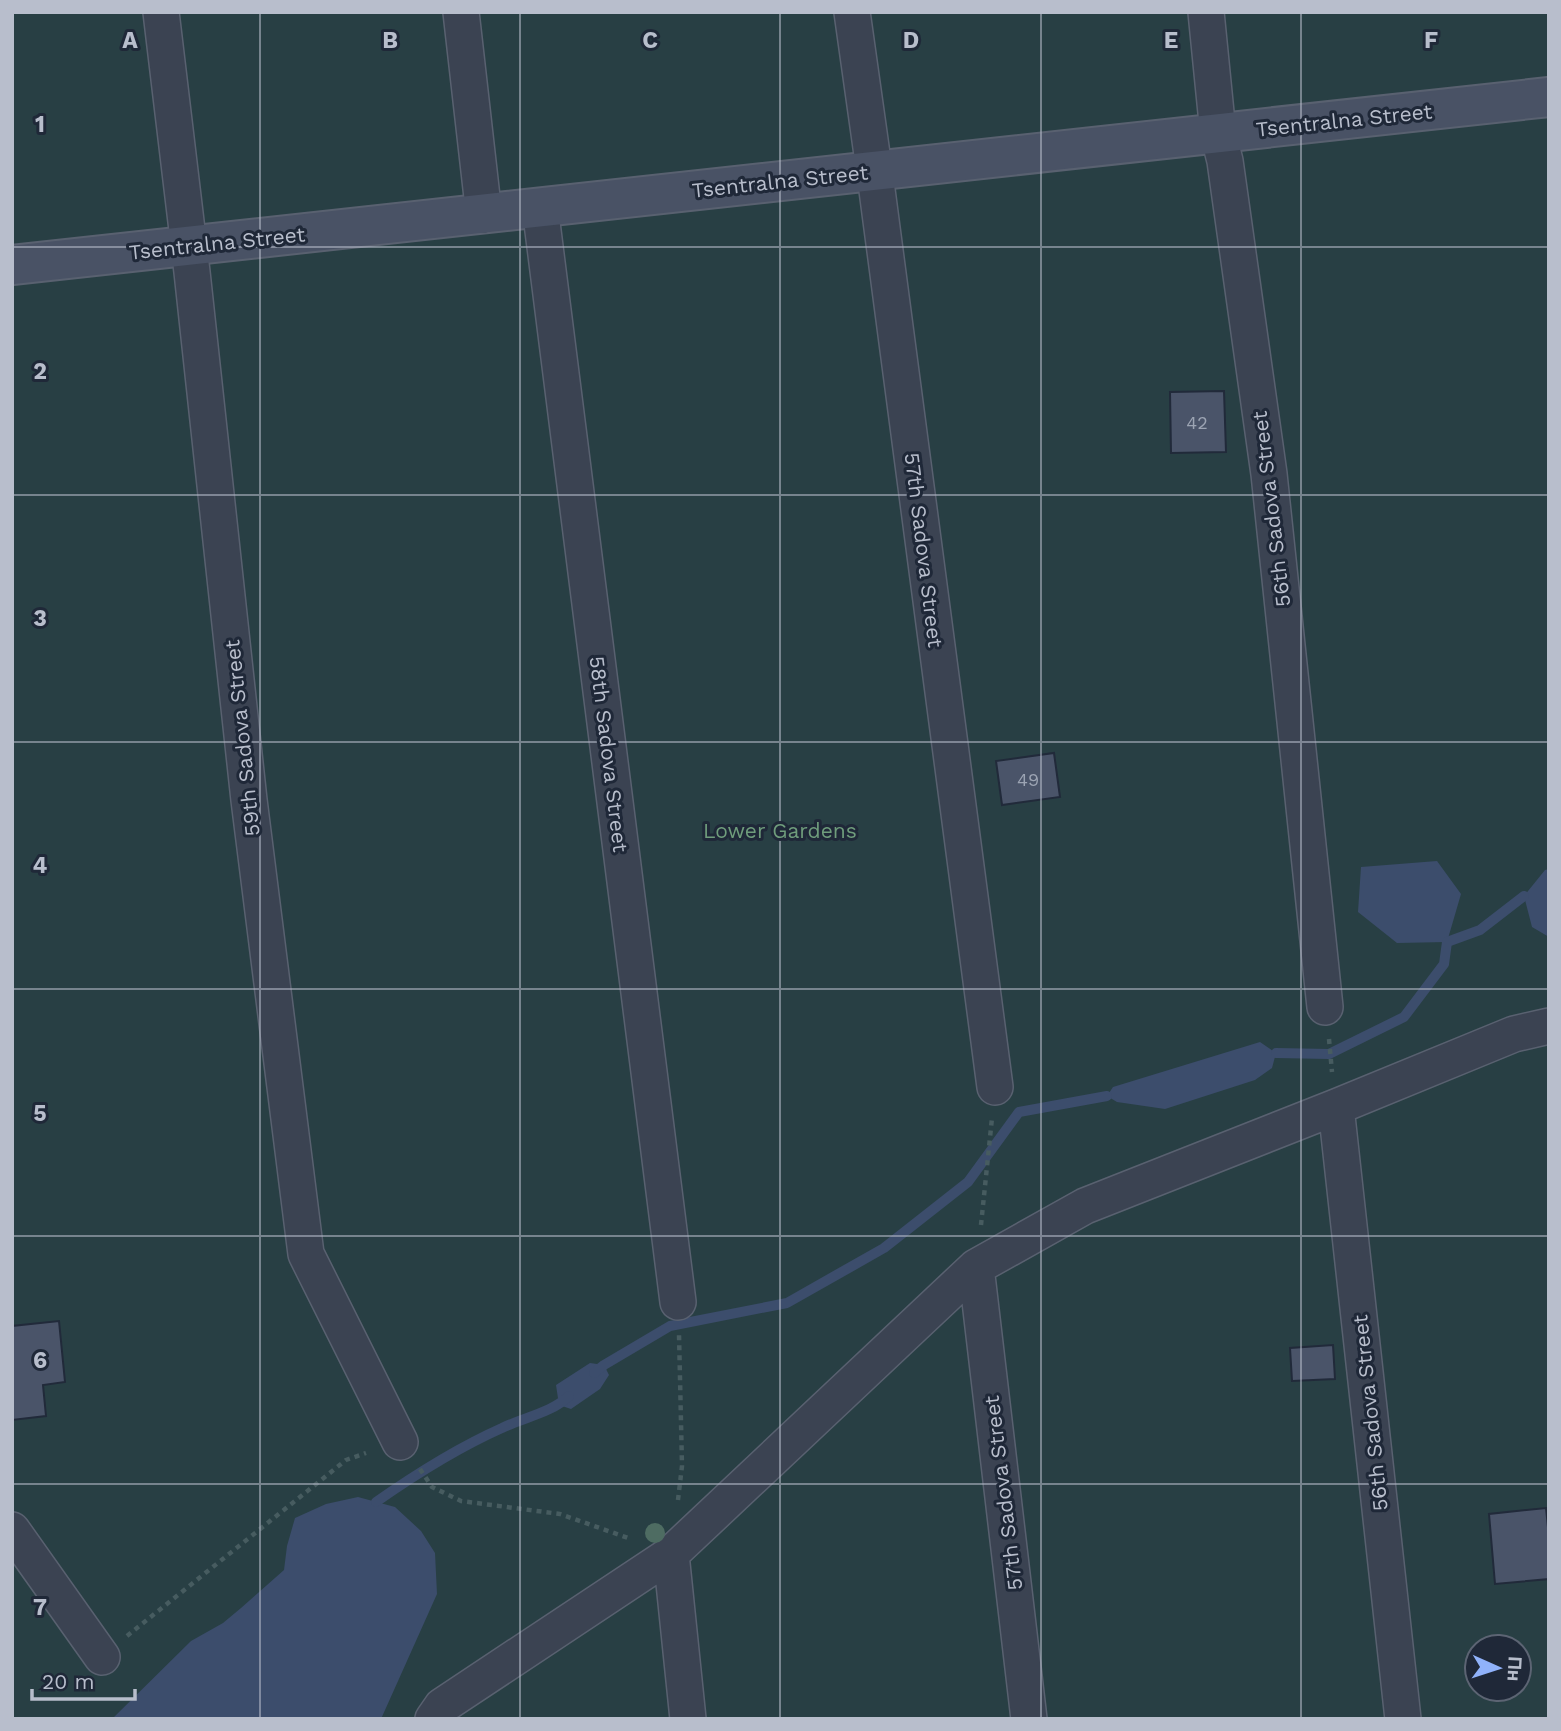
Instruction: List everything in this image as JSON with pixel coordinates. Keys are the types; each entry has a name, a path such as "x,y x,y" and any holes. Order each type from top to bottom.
{"street":[{"name":"59th Sadova Street","path":"161,12 249,800 306,1254 407,1452"},
{"path":"461,12 484,215"},
{"name":"57th Sadova Street","path":"852,12 993,1103"},
{"name":"56th Sadova Street","path":"1206,12 1218,133 1227,175 1269,474 1326,1018"},
{"name":"Tsentralna Street","path":"12,265 1549,97"},
{"name":"58th Sadova Street","path":"540,207 678,1302"},
{"path":"433,1719 442,1706 671,1554 976,1267 1085,1206 1335,1092 1514,1034 1549,1026"},
{"name":"56th Sadova Street","path":"1335,1092 1403,1719"},
{"name":"57th Sadova Street","path":"976,1267 1029,1719"},
{"path":"12,1530 102,1657"},
{"path":"671,1554 688,1719"}],"path":[{"path":"1326,1018 1335,1092"},
{"path":"984,1190 993,1103"},
{"path":"102,1657 346,1460 407,1452 432,1487 461,1502 560,1514 671,1554 682,1466 680,1348"}],"green space":[{"name":"Lower Gardens","path":"12,12 1549,12 1549,1719 12,1719"}],"water":[{"path":"1437,861 1461,894 1447,942 1397,943 1358,912 1361,867"},
{"path":"1549,869 1549,937 1532,927 1524,896 1545,870"},
{"path":"1260,1042 1276,1053 1272,1068 1255,1080 1165,1109 1117,1102 1107,1096 1113,1087"},
{"path":"590,1363 604,1365 609,1375 600,1389 571,1409 559,1405 556,1385"},
{"path":"358,1497 395,1507 421,1531 435,1553 437,1594 381,1719 112,1719 191,1641 223,1623 284,1570 295,1518 326,1504"}],"building":[{"path":"1224,391 1226,452 1171,453 1170,392"},
{"path":"1054,753 1060,797 1002,805 996,761"},
{"path":"59,1321 65,1382 43,1385 46,1416 12,1420 12,1326"},
{"path":"1333,1345 1335,1379 1292,1381 1290,1348"},
{"path":"1546,1508 1549,1579 1495,1584 1489,1514"}],"waterway":[{"path":"1276,1053 1329,1054 1404,1017 1444,964 1447,942 1480,930 1524,896"},
{"path":"594,1373 670,1326 787,1303 884,1248 968,1182 1019,1112 1107,1096"},
{"path":"376,1502 453,1453 502,1428 546,1411 569,1396"}]}
